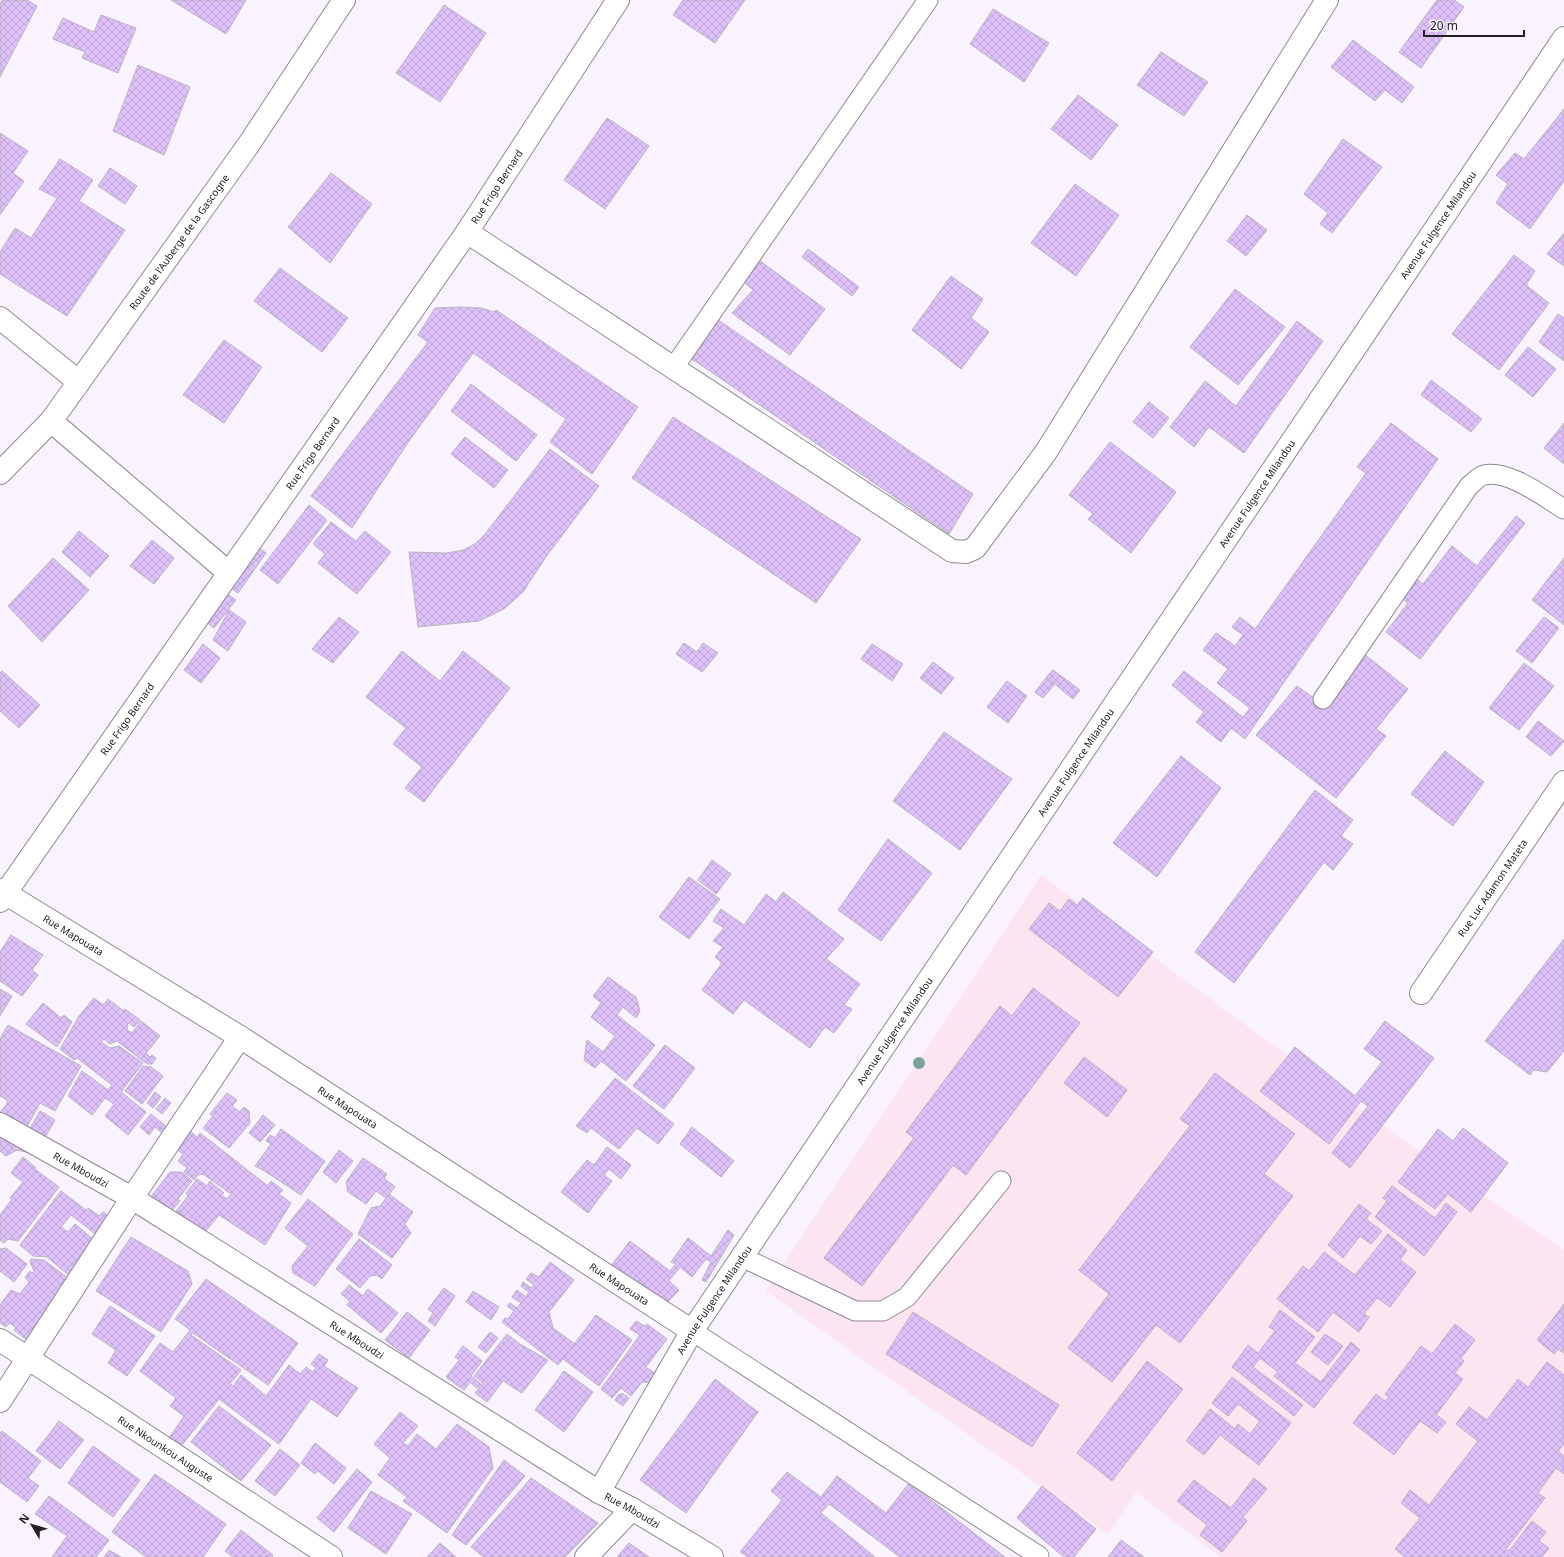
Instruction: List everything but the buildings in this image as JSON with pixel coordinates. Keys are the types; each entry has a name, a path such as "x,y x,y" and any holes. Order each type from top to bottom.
{"street":[{"name":"Route de l'Auberge de la Gascogne","path":"0,473 51,421 248,144 344,0"},
{"name":"Rue Frigo Bernard","path":"2,895 467,232 618,0"},
{"path":"467,232 674,366 952,551 966,552 975,548 1046,452 1327,0"},
{"name":"Avenue Fulgence Milandou","path":"599,1492 692,1331 1564,38"},
{"path":"0,318 79,382"},
{"path":"51,421 229,572"},
{"name":"Rue Luc Adamon Mateta","path":"1420,993 1564,782"},
{"name":"Rue Mapouata","path":"2,895 240,1037 692,1331"},
{"path":"0,1401 132,1198 240,1037"},
{"name":"Rue Mboudzi","path":"0,1124 132,1198 599,1492 632,1509 712,1557"},
{"name":"Rue Nkounkou Auguste","path":"0,1340 331,1557"},
{"path":"586,1557 632,1509"}],"lane":[{"path":"674,366 928,0"},
{"path":"1323,699 1469,486 1483,475 1500,475 1516,480 1564,509"},
{"path":"742,1257 855,1311 883,1311 907,1297 1001,1181"},
{"path":"692,1331 1039,1556"}],"shaded area":[{"path":"1041,875 1385,1127 1564,1250 1564,1557 1220,1557 1136,1492 1108,1534 766,1291"}]}
